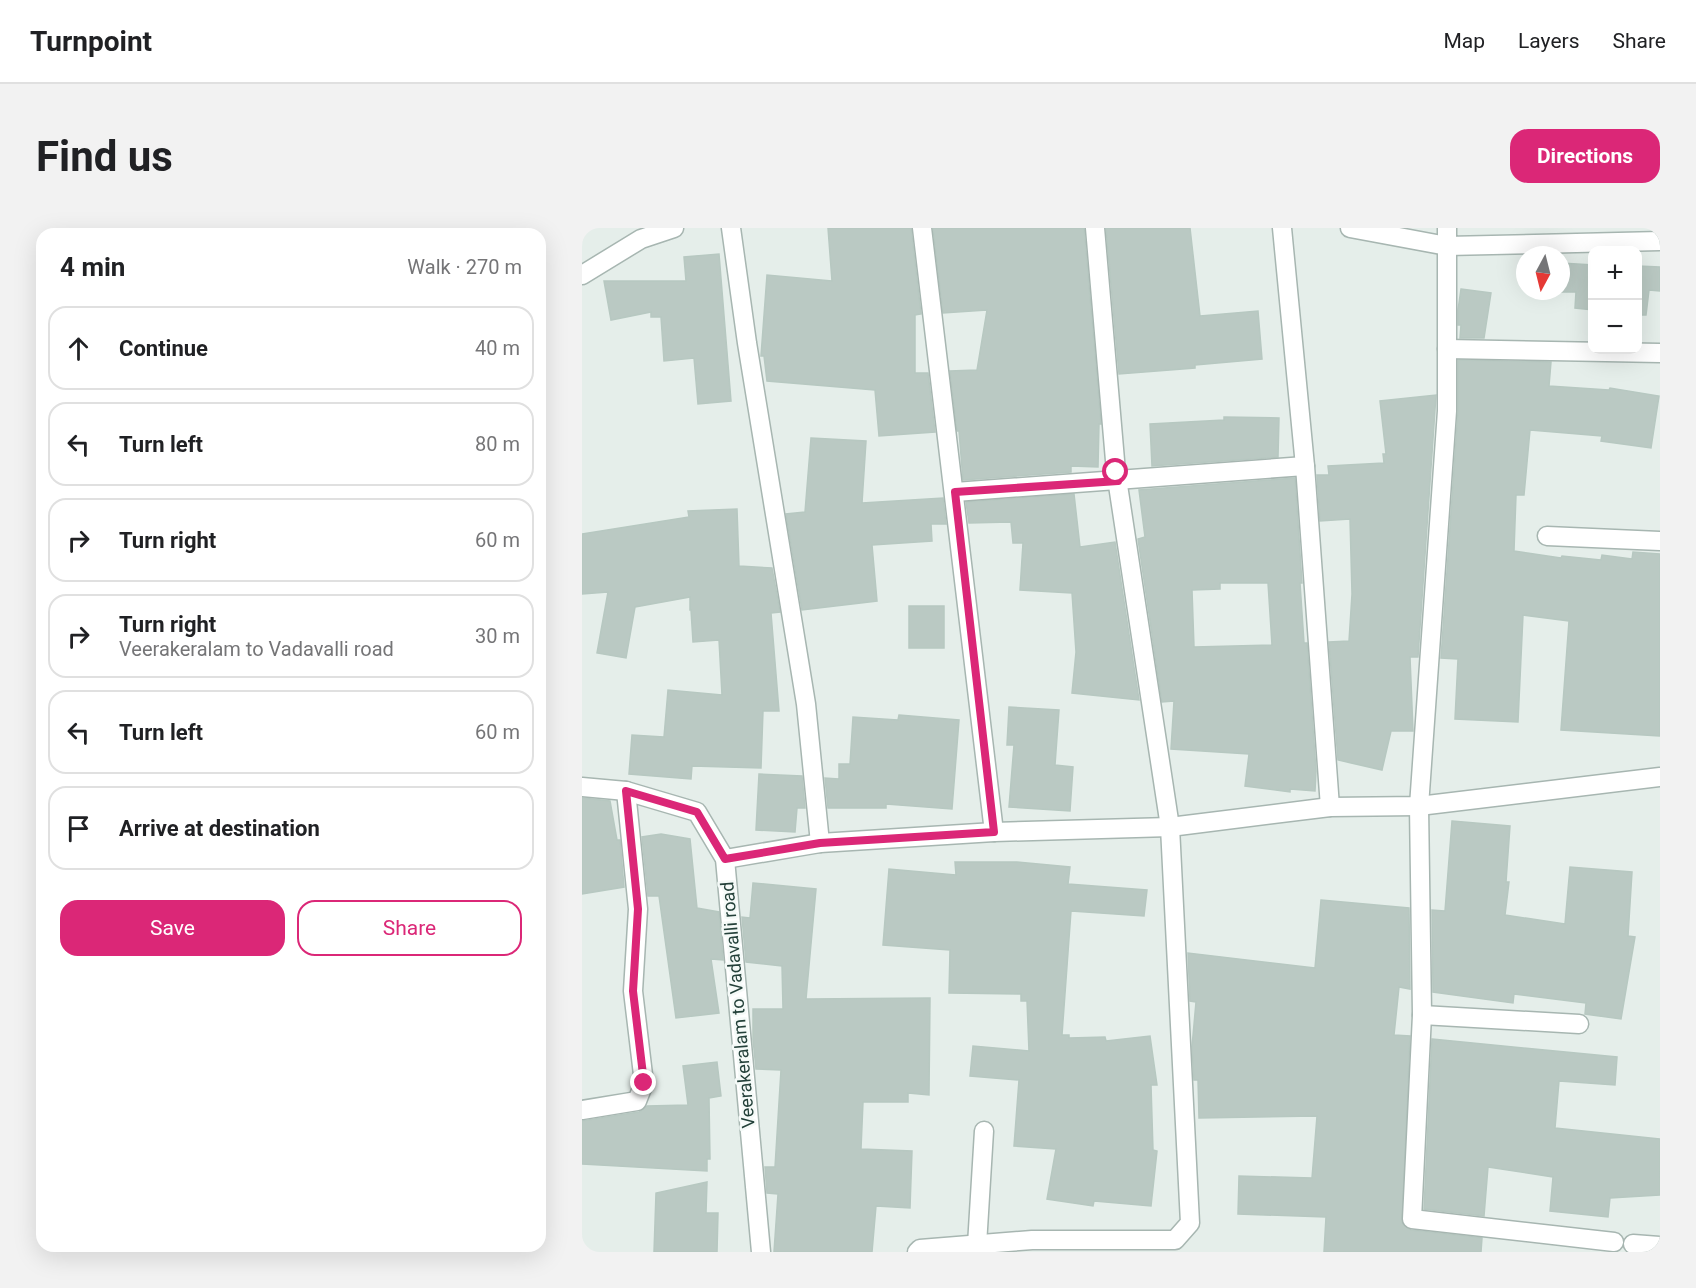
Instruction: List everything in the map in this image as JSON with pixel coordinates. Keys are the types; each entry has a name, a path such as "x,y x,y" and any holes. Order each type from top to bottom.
{"street":[{"path":"582,275 641,239 674,228"},
{"path":"730,228 806,704 820,843"},
{"path":"922,228 994,832"},
{"path":"917,1252 920,1249 1032,1240 1175,1240 1190,1223 1170,827 1118,481 1095,228"},
{"path":"1282,228 1305,466 1330,807"},
{"path":"1350,228 1447,237 1660,241"},
{"path":"1447,237 1447,411 1419,806 1422,1016 1412,1219 1614,1242"},
{"path":"1447,349 1660,353"},
{"path":"955,492 1305,466"},
{"path":"1547,536 1660,541"},
{"path":"725,859 820,843 994,832 1170,827 1330,807 1419,806 1660,777"},
{"name":"Veerakeralam to Vadavalli road","path":"582,787 626,791 697,812 725,859 761,1252"},
{"path":"582,1110 637,1101 644,1083 633,991 638,909 626,791"},
{"path":"1422,1016 1579,1024"},
{"path":"977,1245 984,1131"},
{"path":"1633,1244 1660,1246"}],"building":[{"path":"828,228 911,228 921,314 915,315 915,373 928,373 935,432 879,436 875,390 767,381 764,356 761,356 767,275 832,281"},
{"path":"933,228 1084,228 1101,424 1099,424 1098,467 1071,466 1071,472 963,480 959,431 957,431 950,371 977,370 987,310 943,313"},
{"path":"1106,228 1190,228 1200,316 1258,311 1262,359 1195,365 1195,368 1119,374"},
{"path":"719,254 731,401 698,404 694,358 664,361 661,317 651,317 651,312 611,320 604,281 686,281 684,257"},
{"path":"1570,264 1588,265 1588,309 1575,308 1576,292 1570,292"},
{"path":"1642,266 1660,267 1660,291 1649,290 1646,315 1642,315"},
{"path":"1461,289 1491,293 1484,338 1460,338 1461,325 1458,325 1458,310"},
{"path":"1458,360 1551,362 1549,386 1609,390 1610,388 1659,396 1651,448 1601,441 1602,436 1530,430 1524,495 1516,495 1514,551 1561,558 1562,556 1601,560 1602,555 1632,559 1633,552 1660,554 1660,736 1561,730 1569,621 1523,615 1518,722 1455,719 1458,659 1441,658 1458,412"},
{"path":"1436,395 1418,657 1410,657 1413,731 1391,731 1382,770 1338,760 1329,642 1349,641 1352,594 1350,519 1320,521 1317,475 1329,475 1328,466 1384,463 1383,454 1386,454 1380,401"},
{"path":"1224,417 1279,418 1278,457 1152,466 1150,424 1224,420"},
{"path":"811,438 866,441 862,503 943,498 946,524 931,524 932,541 872,545 877,601 802,610 786,514 805,512"},
{"path":"1295,478 1304,643 1307,643 1316,771 1315,791 1290,789 1290,792 1245,786 1249,754 1171,749 1174,701 1162,702 1138,539 1145,537 1139,490","holes":["1220,583 1268,583 1272,645 1194,647 1192,590 1220,589"]},
{"path":"1074,494 1080,547 1115,542 1139,700 1072,693 1076,652 1072,593 1020,590 1023,543 1013,543 1011,522 969,523 966,502"},
{"path":"737,509 739,566 772,568 780,612 771,613 779,711 763,711 761,768 692,766 691,779 629,774 632,735 664,737 668,690 722,695 719,640 693,642 690,597 635,607 626,658 597,653 608,592 582,594 582,534 689,517 688,511"},
{"path":"909,606 944,606 944,648 909,648"},
{"path":"1009,707 1059,710 1055,765 1073,767 1070,811 1009,807 1014,745 1007,745"},
{"path":"899,715 959,720 952,809 886,804 886,808 828,808 825,778 839,779 839,764 850,764 853,717 898,720"},
{"path":"759,774 802,776 805,808 797,808 795,832 756,830"},
{"path":"582,798 610,801 617,840 620,840 624,887 582,894"},
{"path":"1452,821 1510,826 1506,882 1509,882 1505,915 1565,924 1570,867 1632,872 1628,936 1635,937 1621,1019 1585,1014 1586,1003 1514,994 1513,1003 1433,992 1432,910 1445,911"},
{"path":"661,834 690,839 697,908 719,912 723,960 711,959 719,1013 676,1018 659,896 648,896 642,837"},
{"path":"955,862 1017,862 1070,867 1068,884 1147,890 1144,916 1071,911 1062,1035 1069,1035 1069,1038 1105,1037 1106,1041 1150,1036 1157,1085 1151,1085 1153,1150 1157,1151 1151,1206 1094,1201 1093,1206 1047,1199 1056,1149 1014,1146 1019,1080 970,1076 973,1046 1029,1051 1027,1001 1021,1001 1021,994 949,993 950,950 883,945 889,869 956,875"},
{"path":"753,883 816,889 806,999 930,998 929,1095 908,1093 908,1102 863,1102 861,1149 912,1151 910,1208 876,1206 872,1252 774,1252 778,1194 767,1193 765,1167 775,1167 781,1070 756,1069 753,1009 783,1009 782,966 746,962 742,917 750,918"},
{"path":"1321,900 1409,908 1410,989 1399,987 1394,1035 1410,1036 1402,1223 1411,1230 1482,1238 1481,1252 1324,1252 1326,1217 1238,1214 1239,1176 1312,1178 1317,1116 1199,1118 1198,1080 1194,1080 1192,1047 1196,1002 1190,1001 1188,953 1315,968"},
{"path":"1432,1039 1617,1057 1615,1085 1559,1081 1555,1128 1660,1139 1660,1195 1610,1198 1608,1217 1550,1211 1553,1177 1488,1167 1484,1216 1424,1209"},
{"path":"717,1062 721,1096 709,1098 710,1159 707,1159 707,1171 582,1164 582,1121 639,1112 647,1106 688,1105 683,1066"},
{"path":"707,1182 706,1213 718,1213 717,1252 654,1252 656,1193"}],"route":[{"path":"644,1083 633,991 638,909 626,791 697,812 725,859 820,843 994,832 955,492 1118,481 1116,472"}]}
